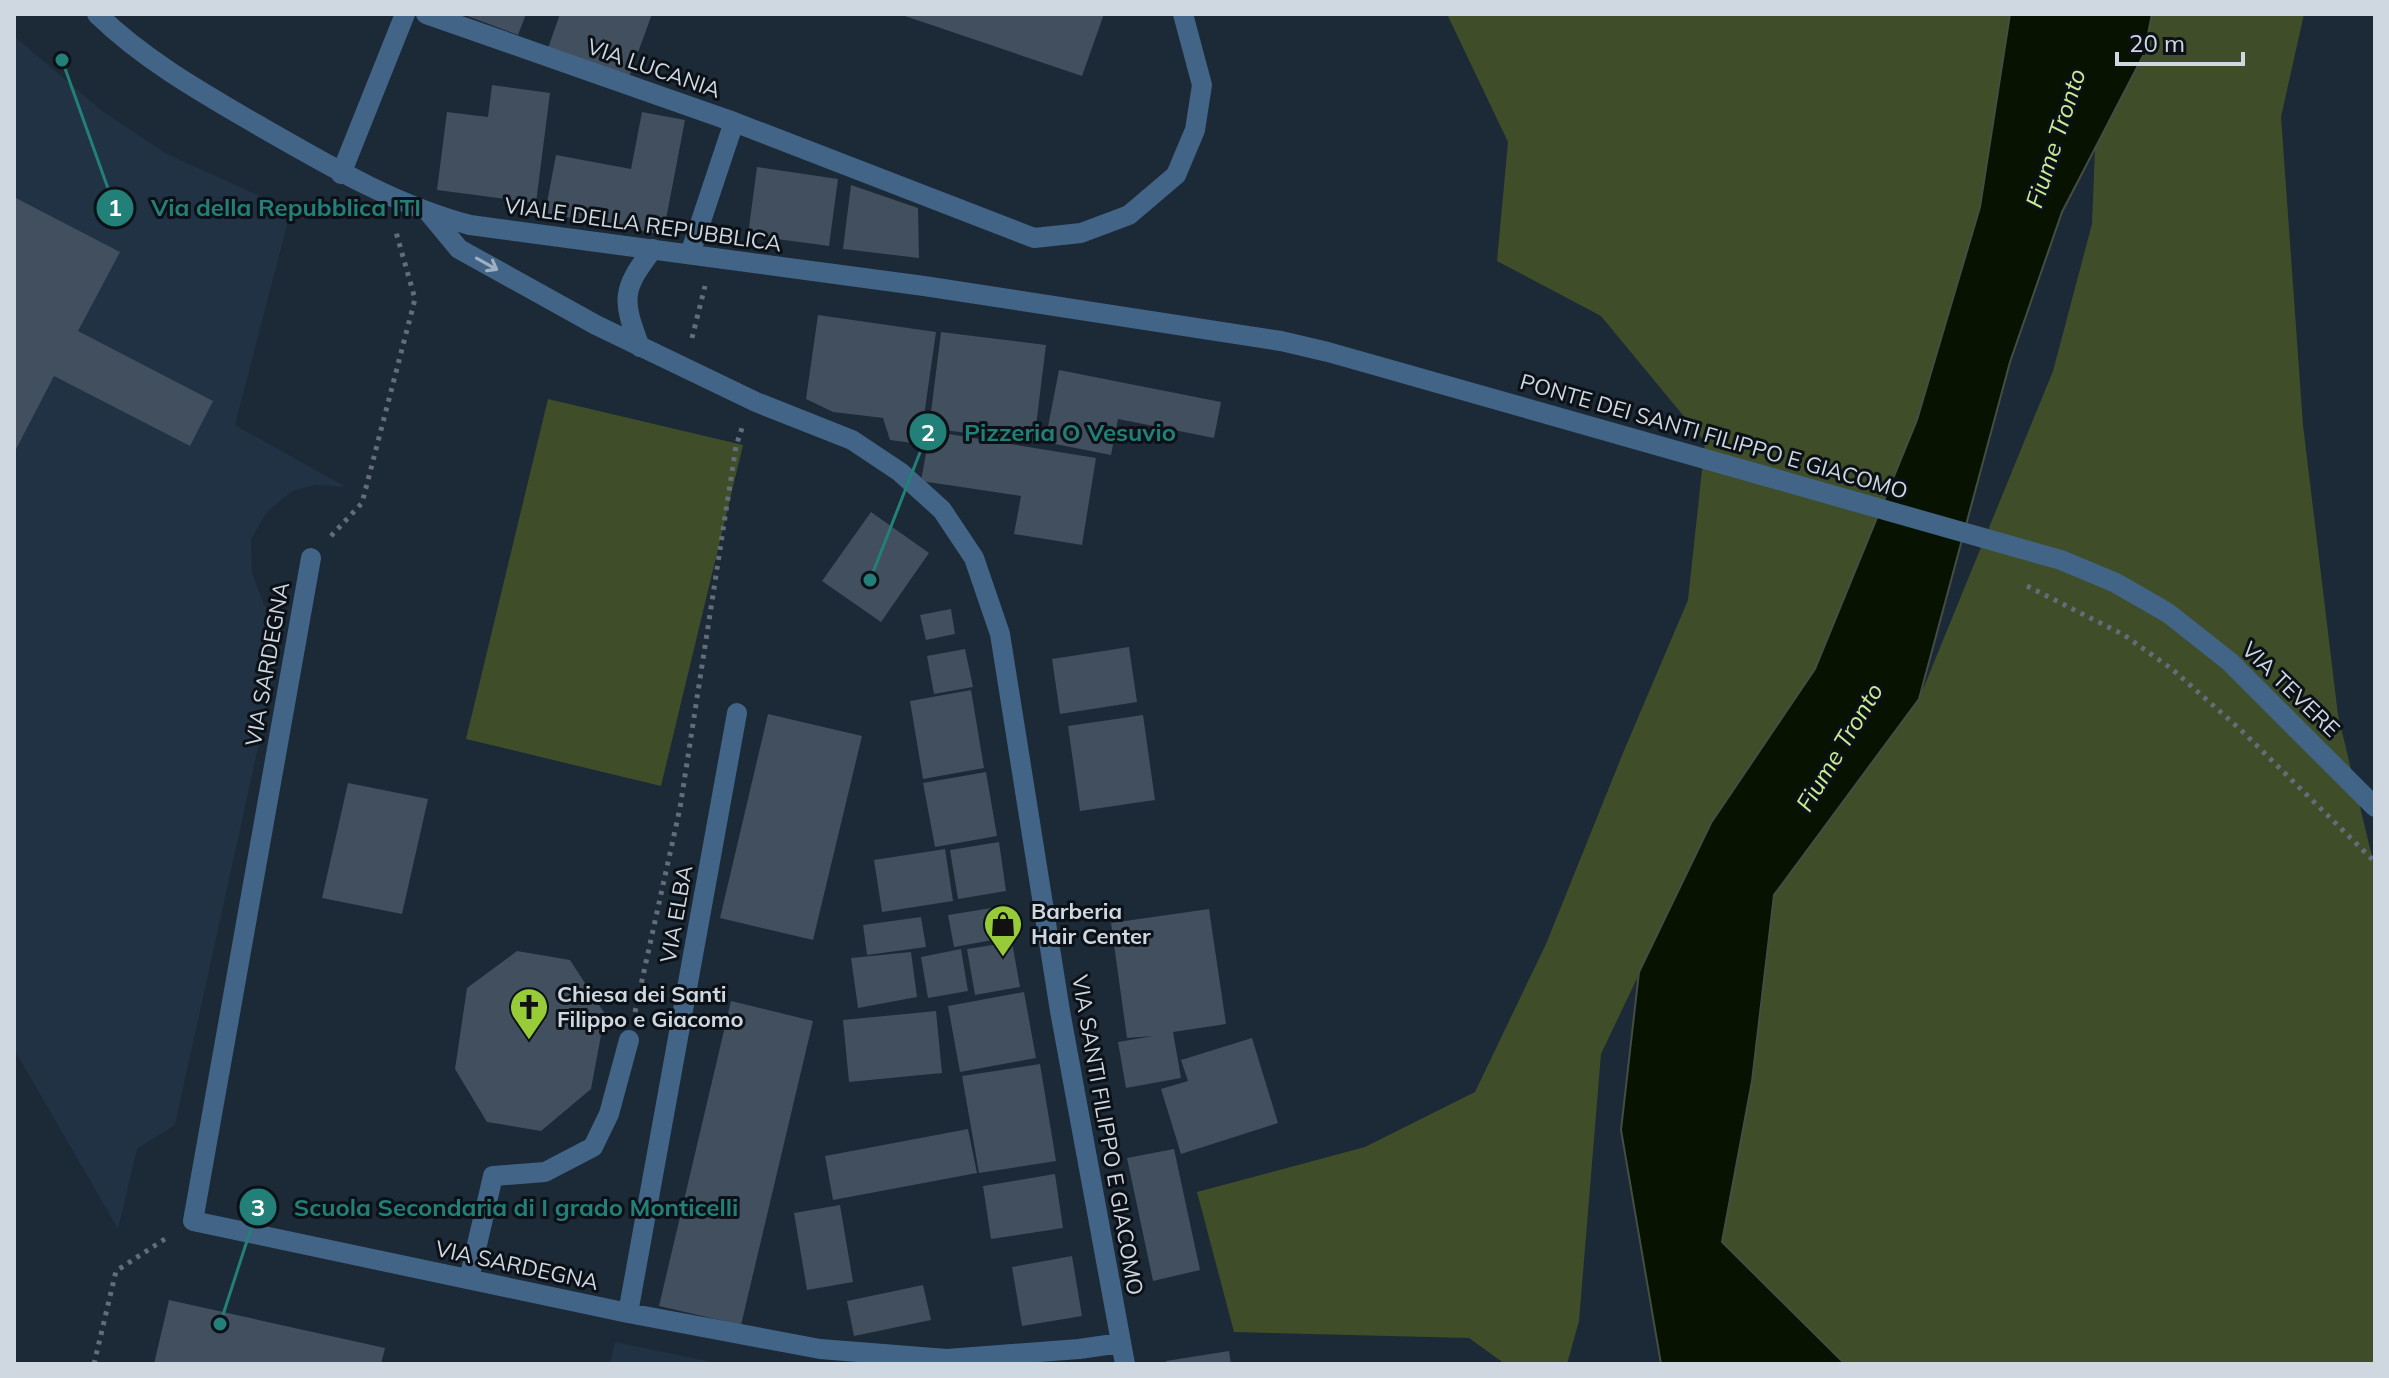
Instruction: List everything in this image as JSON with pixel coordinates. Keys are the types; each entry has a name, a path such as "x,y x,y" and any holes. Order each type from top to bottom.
{"street":[{"path":"341,174 405,14"},
{"name":"VIA LUCANIA","path":"426,14 734,122 690,254"},
{"path":"734,122 1034,238 1081,233 1129,215 1176,175 1195,130 1202,85 1183,14"},
{"name":"VIALE DELLA REPUBBLICA","path":"103,16 181,80 341,174 430,214 470,225 924,286 1237,333"},
{"name":"VIA SANTI FILIPPO E GIACOMO","path":"430,214 459,249 640,347 756,402 852,440 900,472 942,510 974,558 1000,634 1060,1011 1125,1364"},
{"path":"640,347 626,303 628,285 653,249"},
{"name":"PONTE DEI SANTI FILIPPO E GIACOMO","path":"1237,333 1328,352 1986,537 2061,560 2116,583 2168,613"},
{"name":"VIA SARDEGNA","path":"311,558 193,1221 628,1313 820,1349 947,1359 1121,1343"},
{"name":"VIA TEVERE","path":"2168,613 2230,662 2375,807"},
{"name":"VIA ELBA","path":"628,1313 737,713"},
{"path":"469,1279 493,1176 545,1172 593,1147 609,1114 629,1040"}],"path":[{"path":"311,558 362,503 415,299 394,226"},
{"path":"685,367 702,296"},
{"path":"629,1040 680,808 736,446 744,424"},
{"path":"2124,635 2172,669 2242,731 2375,862"},
{"path":"94,1364 116,1271 193,1221"}],"shaded area":[{"path":"14,36 101,110 167,154 291,210 235,425 346,487 315,485 292,491 267,512 251,539 252,573 264,605 285,625 175,1125 137,1149 118,1229 14,1049"},
{"path":"615,1342 721,1364 610,1364"}],"green space":[{"path":"1447,14 2010,14 1980,207 1917,420 1815,669 1711,823 1601,1054 1579,1321 1567,1364 1505,1364 1469,1338 1234,1332 1197,1192 1365,1147 1475,1092 1546,944 1688,600 1705,442 1601,316 1497,261 1508,142"},
{"path":"2152,14 2304,14 2281,117 2303,425 2338,715 2375,869 2375,1364 1845,1364 1722,1242 1752,1081 1774,895 1919,699 2053,371 2092,224 2095,149 2144,54"},
{"path":"548,399 743,445 661,786 466,739"}],"water":[{"name":"Fiume Tronto","path":"2010,14 2152,14 2144,54 2062,212 2010,362 1919,699 1774,895 1752,1081 1722,1242 1845,1364 1661,1364 1621,1130 1639,972 1711,823 1815,669 1917,420 1980,207"}],"building":[{"path":"462,14 526,14 518,35"},
{"path":"560,14 652,14 628,80 547,51"},
{"path":"899,14 1104,14 1082,76"},
{"path":"492,85 550,93 536,203 437,190 447,112 488,117"},
{"path":"642,112 685,120 663,235 545,213 556,155 631,169"},
{"path":"757,167 838,179 829,246 748,235"},
{"path":"851,185 918,208 919,258 843,249"},
{"path":"14,197 120,252 78,331 213,401 190,446 54,376 14,453"},
{"path":"818,315 936,332 920,444 890,440 883,418 833,412 806,399"},
{"path":"941,332 1046,345 1034,442 929,428"},
{"path":"1059,370 1221,402 1214,438 1118,419 1111,455 1045,442"},
{"path":"930,431 1096,458 1082,545 1014,534 1021,496 921,481"},
{"path":"871,512 929,553 881,622 822,581"},
{"path":"951,609 955,634 926,640 920,615"},
{"path":"1129,647 1137,702 1060,714 1052,659"},
{"path":"965,649 973,687 934,694 927,656"},
{"path":"971,690 984,768 923,779 910,701"},
{"path":"768,714 862,736 813,940 720,918"},
{"path":"1143,715 1155,800 1080,811 1068,726"},
{"path":"986,772 997,836 935,847 923,783"},
{"path":"348,783 428,799 402,914 322,898"},
{"path":"999,842 1006,891 958,899 950,850"},
{"path":"945,849 953,901 882,912 874,860"},
{"path":"998,907 1004,938 954,947 948,915"},
{"path":"1209,909 1226,1024 1173,1032 1181,1078 1126,1088 1118,1042 1153,1036 1127,1038 1111,923"},
{"path":"921,917 926,947 867,955 863,925"},
{"path":"1012,942 1020,987 975,995 967,949"},
{"path":"961,949 968,991 928,998 921,957"},
{"name":"Chiesa dei Santi Filippo e Giacomo","path":"517,951 570,960 605,1014 591,1089 541,1131 487,1122 455,1069 467,988"},
{"path":"911,952 917,997 858,1008 851,958"},
{"path":"1024,992 1036,1058 960,1072 948,1006"},
{"path":"731,1001 813,1021 741,1325 659,1306"},
{"path":"936,1011 942,1073 849,1082 843,1020"},
{"path":"1252,1038 1278,1123 1181,1154 1161,1089 1188,1081 1181,1060"},
{"path":"1040,1064 1056,1161 979,1173 962,1076"},
{"path":"968,1129 977,1173 833,1200 825,1156"},
{"path":"1174,1149 1200,1270 1153,1281 1127,1158"},
{"path":"1055,1174 1063,1228 991,1239 983,1186"},
{"path":"840,1205 853,1282 807,1290 794,1213"},
{"path":"1072,1256 1082,1316 1022,1326 1012,1267"},
{"path":"923,1285 931,1320 854,1336 847,1301"},
{"path":"169,1300 385,1348 381,1364 154,1364"},
{"path":"1229,1351 1231,1364 1167,1364 1166,1361"}],"place":[{"name":"Via della Repubblica ITI","path":"62,60"},
{"name":"Pizzeria O Vesuvio","path":"870,580"},
{"name":"Barberia Hair Center","path":"1003,958"},
{"name":"Chiesa dei Santi Filippo e Giacomo","path":"529,1041"},
{"name":"Scuola Secondaria di I grado Monticelli","path":"220,1324"}]}
